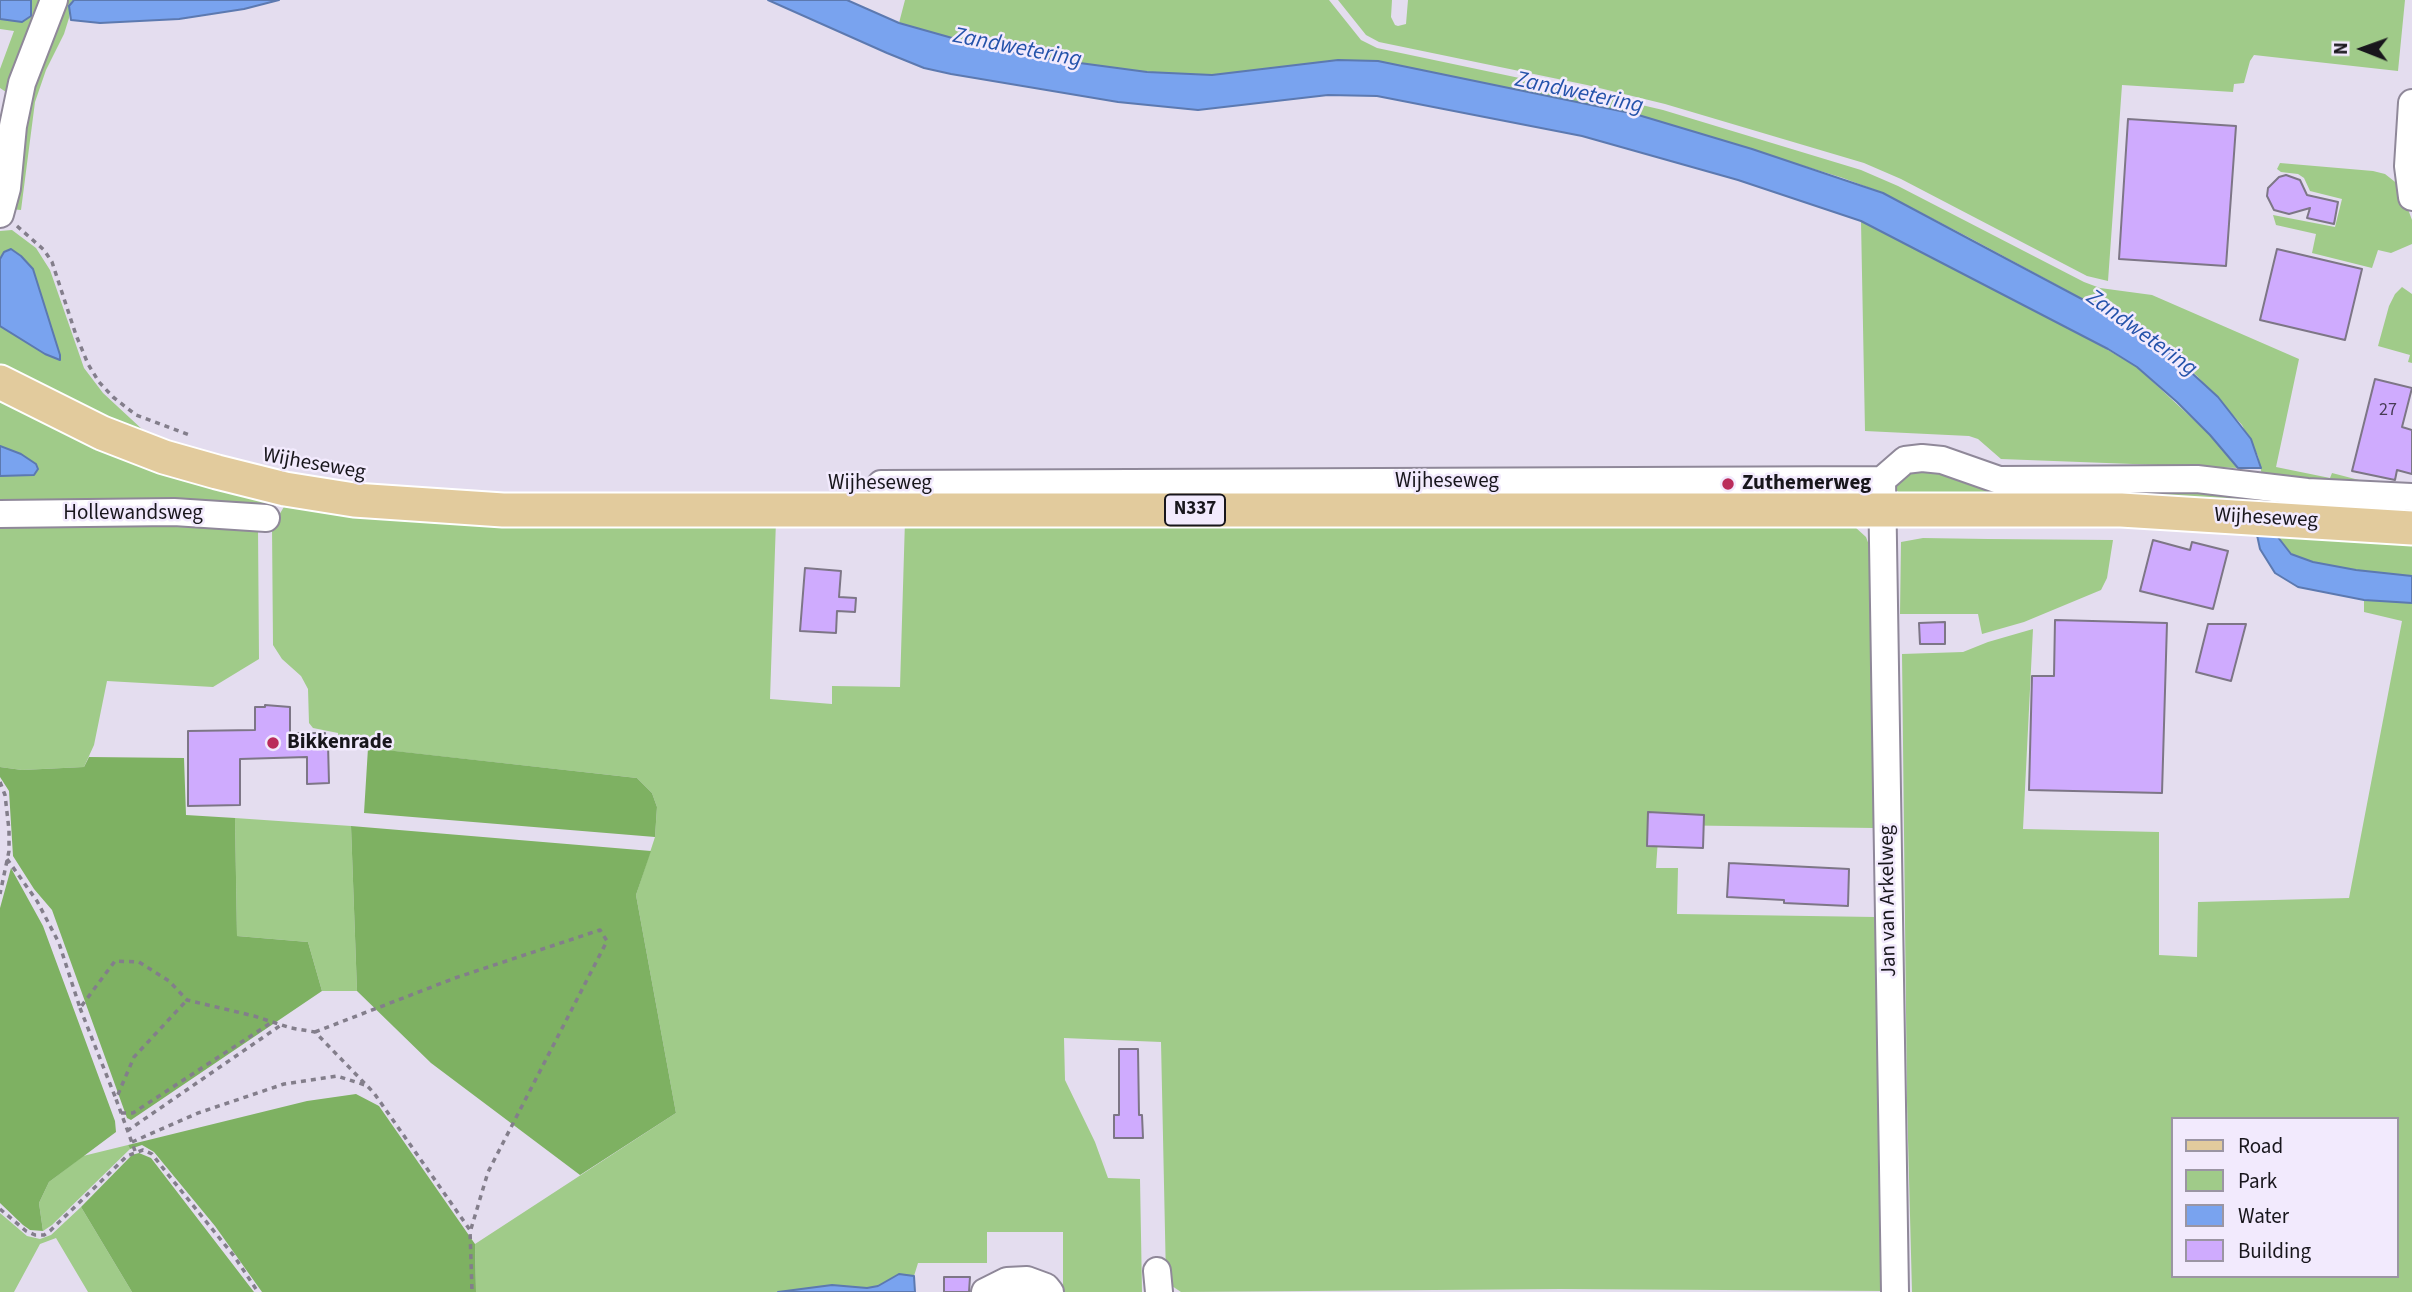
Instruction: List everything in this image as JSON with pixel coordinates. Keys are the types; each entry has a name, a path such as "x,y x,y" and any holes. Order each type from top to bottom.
{"main road":[{"name":"Wijheseweg","path":"0,382 64,416 164,457 285,489 354,500 503,510 2122,494 2412,528"}],"street":[{"path":"7,218 6,188 16,106 27,67 54,0"},
{"path":"2412,103 2408,166 2412,197"},
{"name":"Wijheseweg","path":"881,484 1882,495 1905,460 1923,457 1942,460 1999,480 2122,494 2197,479 2307,492 2412,497"},
{"name":"Jan van Arkelweg","path":"1882,495 1895,1292"},
{"name":"Hollewandsweg","path":"0,514 174,512 265,518"},
{"path":"985,1292 1007,1281 1027,1280 1046,1287 1049,1292"}],"path":[{"path":"7,218 33,238 52,262 76,335 99,382 136,415 202,440"},
{"name":"Wijheseweg","path":"280,460 304,464"},
{"path":"0,782 8,810 7,859 0,894"},
{"path":"7,859 37,901 59,943 80,1008 135,1152"},
{"path":"80,1008 115,961 139,962 169,981 187,1000 315,1032 455,978 600,930 607,941 488,1172 470,1230 472,1292"},
{"path":"116,1099 134,1057 187,1000"},
{"path":"121,1113 133,1113 272,1022"},
{"path":"127,1131 281,1025"},
{"path":"315,1032 367,1086 470,1230"},
{"path":"132,1142 198,1112 284,1084 337,1076 367,1086"},
{"path":"0,1209 26,1231 44,1235 127,1156 143,1150 152,1154 234,1256 258,1292"}],"green space":[{"path":"31,0 48,0 15,88 6,92 0,88 0,69 14,31 0,29 0,19 22,22"},
{"path":"60,0 74,0 71,2 64,34 46,70 35,102 21,210 10,209 19,127"},
{"path":"905,0 1329,0 1361,40 1377,48 1663,110 1861,170 1898,186 2084,282 2100,288 2152,295 2299,359 2276,467 2330,478 2332,473 2386,487 2263,480 2258,456 2242,425 2197,376 2158,342 1970,238 1883,193 1843,178 1635,114 1378,61 1338,60 1212,75 1147,72 1050,59 970,43 899,23"},
{"path":"1338,0 1392,0 1391,17 1398,26 1406,24 1408,0 2405,0 2398,71 2254,55 2244,83 2234,84 2233,92 2122,85 2108,281 2087,276 1901,179 1864,163 1665,104 1379,42 1366,35"},
{"path":"2280,163 2385,174 2399,185 2412,220 2412,244 2391,253 2378,250 2372,268 2312,253 2316,234 2276,225 2273,215 2335,227 2342,199 2310,191 2304,178 2298,174 2277,169"},
{"path":"1861,221 2074,330 2137,367 2210,435 2238,468 2001,459 1978,439 1969,436 1865,431"},
{"path":"12,230 36,248 50,270 84,368 103,393 144,431 102,417 0,366 0,326 45,354 0,259 0,231"},
{"path":"2402,287 2412,294 2412,363 2408,362 2410,355 2378,346 2389,306"},
{"path":"0,402 93,444 208,485 305,509 414,519 776,520 770,699 832,704 832,686 900,687 905,520 1855,527 1866,537 1869,545 1874,828 1659,825 1656,868 1678,868 1677,914 1875,917 1885,1291 1561,1289 1181,1292 1166,1279 1161,1042 1064,1038 1065,1080 1095,1142 1108,1178 1140,1179 1142,1292 1063,1292 1063,1232 987,1232 987,1263 918,1263 914,1276 899,1274 878,1286 842,1287 842,1292 476,1292 475,1244 676,1113 636,895 655,837 657,807 652,793 637,778 339,745 338,733 313,728 309,723 308,689 301,676 282,659 273,645 272,527 285,505 0,502 0,476 34,475 35,464 21,454 0,446"},
{"path":"1909,464 1977,475 2019,495 1905,497 1896,490 1896,482"},
{"path":"2132,489 2412,502 2412,512 2128,498"},
{"path":"0,525 258,528 259,659 213,687 107,681 94,745 84,767 22,770 0,767"},
{"path":"2277,536 2412,542 2412,576 2337,568 2301,559 2287,551"},
{"path":"1923,538 2113,540 2107,578 2101,590 2024,622 1982,634 1978,614 1900,614 1901,542"},
{"path":"2364,600 2412,603 2412,1292 1912,1292 1902,654 1963,652 2033,629 2023,829 2159,832 2159,955 2197,957 2198,902 2349,898 2402,621 2364,612"},
{"path":"368,748 637,778 652,793 657,807 655,837 364,813"},
{"path":"89,757 184,758 186,815 235,818 237,936 308,942 322,991 131,1120 127,1118 52,910 34,889 13,856 9,791 0,777 0,767 22,770 84,767"},
{"path":"235,818 351,826 357,991 322,991 308,942 237,936"},
{"path":"351,826 651,851 636,895 676,1113 580,1175 431,1063 357,991"},
{"path":"11,868 43,926 115,1121 116,1132 49,1182 39,1203 43,1231 30,1230 0,1203 0,908"},
{"path":"356,1094 379,1106 475,1244 476,1292 262,1292 215,1226 154,1152 142,1145 130,1149 128,1145 307,1101"},
{"path":"128,1145 130,1149 43,1231 39,1203 49,1182 83,1156"},
{"path":"139,1153 151,1158 254,1292 132,1292 81,1207 132,1155"},
{"path":"81,1207 132,1292 88,1292 56,1238 40,1244 14,1292 0,1292 0,1213 27,1236 40,1239 51,1235"}],"water":[{"path":"0,0 31,0 31,16 22,22 0,19"},
{"path":"74,0 279,0 244,9 179,19 100,23 71,20 69,6"},
{"name":"Zandwetering","path":"768,0 847,0 899,23 970,43 1050,59 1147,72 1212,75 1338,60 1378,61 1635,114 1752,149 1883,193 2140,330 2158,342 2218,397 2251,439 2261,468 2238,468 2177,402 2137,367 2108,349 1861,221 1738,180 1582,136 1377,96 1328,95 1198,110 1118,102 951,74 924,68"},
{"path":"11,249 33,269 60,360 45,354 0,326 0,259 4,252"},
{"path":"0,446 21,454 36,464 38,469 34,475 0,476"},
{"path":"2257,535 2277,536 2291,554 2313,562 2412,576 2412,603 2364,600 2298,587 2275,573 2260,549"},
{"path":"899,1274 914,1276 915,1292 778,1292 832,1285 867,1288 878,1286"}],"building":[{"path":"2128,119 2236,126 2226,266 2119,259"},
{"path":"2286,175 2300,180 2307,195 2338,202 2334,224 2307,218 2310,208 2289,214 2274,210 2267,196 2268,188 2279,177"},
{"path":"2277,249 2362,269 2345,340 2260,320"},
{"path":"2375,379 2412,388 2402,427 2412,430 2412,474 2397,470 2395,480 2352,471"},
{"path":"2153,540 2190,550 2192,542 2228,551 2213,609 2140,591"},
{"path":"805,568 841,571 839,597 856,598 855,612 837,611 836,633 800,631"},
{"path":"2055,620 2167,623 2162,793 2029,790 2032,676 2054,676"},
{"path":"1945,622 1945,644 1920,644 1919,623"},
{"path":"2208,624 2246,624 2231,681 2196,672"},
{"path":"255,707 290,707 290,733 325,733 325,744 328,744 329,783 307,784 307,757 240,759 240,805 188,806 188,731 255,730"},
{"path":"1648,812 1704,815 1703,848 1647,846"},
{"path":"1729,863 1849,869 1848,906 1727,897"},
{"path":"1119,1049 1138,1049 1139,1115 1142,1115 1143,1138 1114,1138 1114,1115 1119,1115"},
{"path":"944,1277 970,1277 969,1292 944,1292"}],"place":[{"name":"Zuthemerweg","path":"1728,484"},
{"name":"Bikkenrade","path":"273,743"}]}
